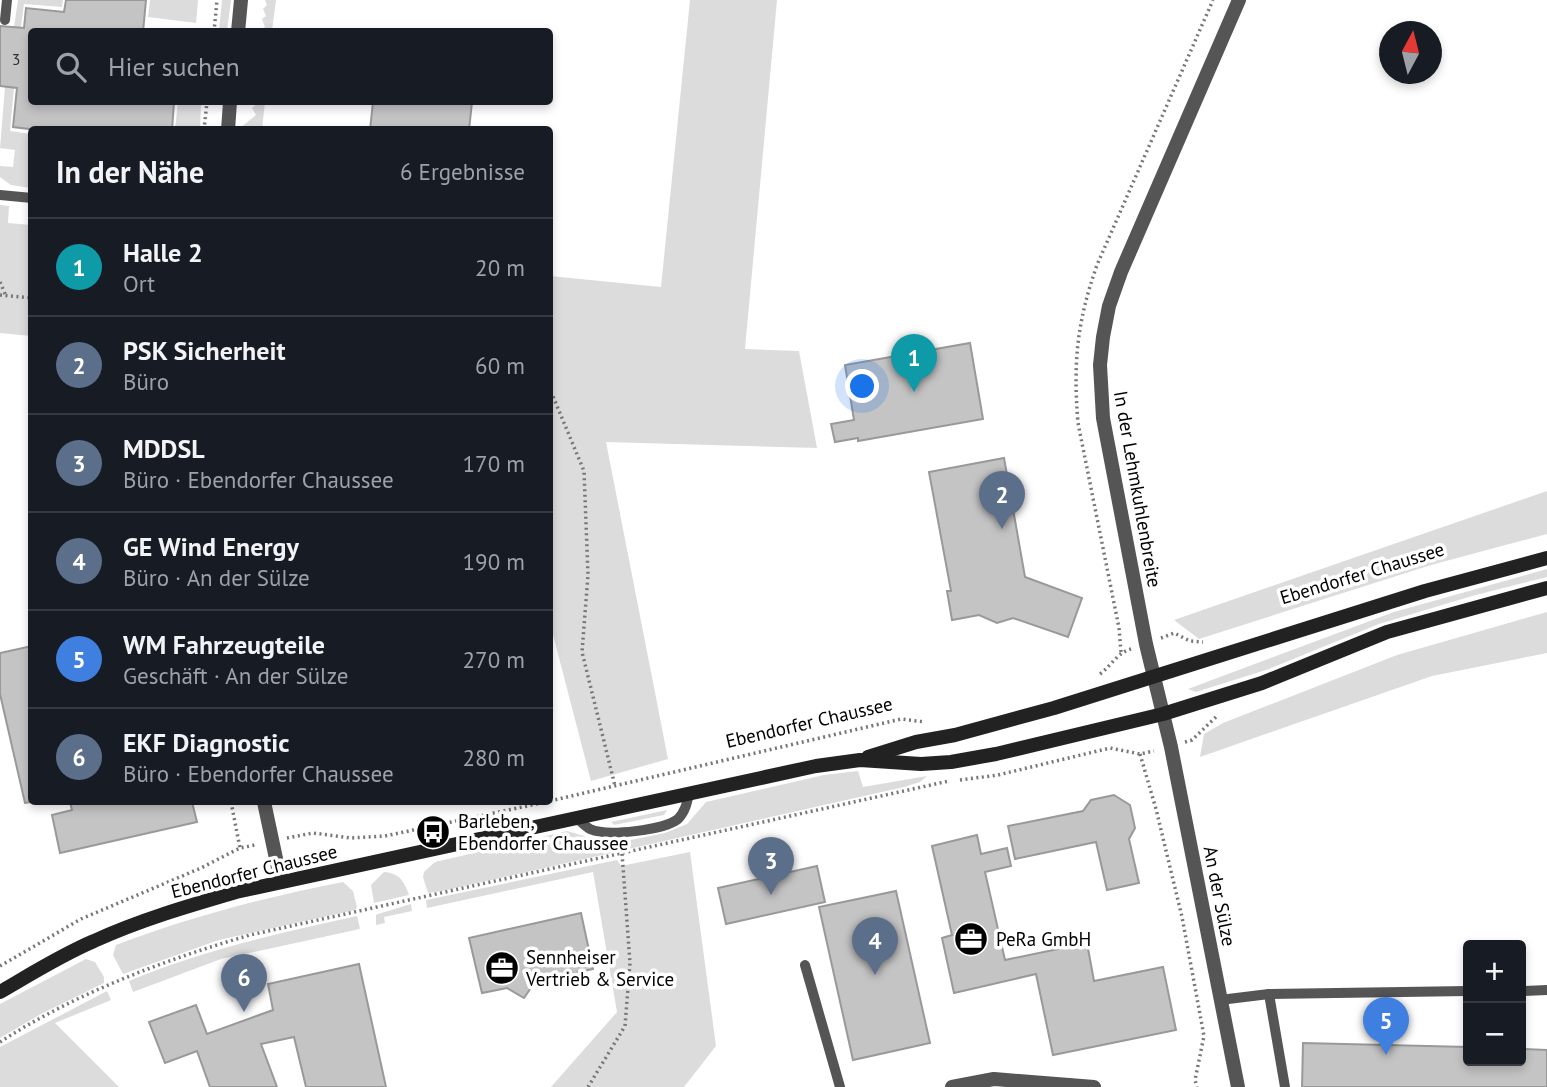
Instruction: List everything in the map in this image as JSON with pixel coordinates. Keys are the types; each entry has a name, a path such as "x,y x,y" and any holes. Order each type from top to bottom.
{"main road":[{"name":"Ebendorfer Chaussee","path":"0,992 60,957 121,929 186,906 281,882 816,766 860,760 916,742 955,735 1054,708 1448,584 1547,558"},
{"name":"Ebendorfer Chaussee","path":"860,760 921,764 951,762 996,754 1163,714 1262,683 1387,632 1547,588"}],"street":[{"path":"238,28 241,0"},
{"name":"In der Lehmkuhlenbreite","path":"1163,714 1146,644 1103,418 1100,377 1103,337 1109,306 1143,217 1238,0"},
{"path":"228,126 230,105"},
{"name":"An der Sülze","path":"1163,714 1236,1087"},
{"path":"265,805 281,882"},
{"path":"952,1087 994,1079 1094,1087"}],"lane":[{"path":"5,20 8,0"},
{"path":"0,195 28,198"},
{"path":"578,818 590,829 606,832 668,824 678,818 685,809 689,794"},
{"path":"805,965 840,1087"},
{"path":"1526,990 1547,990"},
{"path":"1220,1000 1269,993 1463,991"},
{"path":"1269,993 1285,1087"}],"path":[{"path":"214,28 217,0"},
{"path":"204,126 207,105"},
{"path":"0,282 7,296"},
{"path":"0,295 28,298"},
{"path":"553,396 584,471 588,575 582,653 615,786"},
{"path":"1092,678 1111,666 1121,652 1174,633 1203,642 1215,639"},
{"path":"0,1042 34,1021 117,982 205,948 263,932 937,783 998,775 1110,747 1140,754 1171,747 1192,740 1216,717 1226,712"},
{"name":"Ebendorfer Chaussee","path":"553,800 901,719 928,722"},
{"path":"1140,754 1182,917 1204,1036 1195,1080 1197,1087"},
{"path":"232,805 240,848"},
{"path":"588,1087 625,1027 630,963 622,853"}],"shaded area":[{"path":"18,0 63,0 62,7 24,4 21,27 14,27"},
{"path":"150,0 198,0 196,23 148,17"},
{"path":"222,0 231,0 227,28 219,28"},
{"path":"265,0 276,0 272,28 264,28 262,19 266,16 263,9 267,5"},
{"path":"690,0 777,0 745,349 799,351 817,448 606,442 668,759 591,781 553,635 553,276 661,287"},
{"path":"5,87 14,88 10,131 28,134 28,188 11,185 0,177 0,166 13,167 15,150 0,148"},
{"path":"178,105 201,105 200,126 175,126"},
{"path":"265,105 262,126 243,126 256,115 252,108"},
{"path":"0,205 9,206 8,223 28,225 28,336 0,333"},
{"path":"1547,491 1547,534 1431,565 1199,639 1174,620"},
{"path":"1547,569 1547,577 1379,624 1269,669 1196,692 1188,689 1394,612"},
{"path":"1547,612 1547,653 1432,676 1200,757 1204,734 1223,723 1397,655"},
{"path":"858,771 863,787 927,776 920,782 904,787 442,891 428,893 423,877 424,872 435,862 567,831 611,844 665,833 687,824 706,802 824,775"},
{"path":"667,810 664,815 614,825 611,822"},
{"path":"690,852 716,1046 684,1087 551,1087 617,1012 593,872 427,908 426,900 617,860 621,866"},
{"path":"384,872 401,879 409,895 374,903 371,885"},
{"path":"343,882 353,891 357,907 355,910 219,940 123,974 113,955 116,945 172,925 257,901"},
{"path":"411,904 412,911 384,917 385,923 376,925 376,915"},
{"path":"357,916 360,929 221,959 133,992 129,981 213,951"},
{"path":"86,959 95,962 104,977 104,983 0,1038 0,1004"},
{"path":"107,991 111,1000 55,1023 119,1087 0,1087 0,1047"}],"building":[{"path":"66,0 146,0 143,28 28,28 28,105 174,105 172,126 13,127 17,88 0,86 0,26 24,28 26,8 64,12"},
{"path":"373,105 472,105 469,126 370,126"},
{"path":"970,343 983,419 858,441 858,438 835,442 831,424 854,420 845,365"},
{"path":"1004,458 1025,577 1082,598 1068,637 1013,618 997,623 979,615 952,620 947,591 951,591 929,472"},
{"path":"28,647 28,803 25,803 0,694 0,653"},
{"path":"1114,795 1130,805 1135,828 1129,839 1139,883 1107,890 1096,842 1015,859 1008,826 1083,811 1091,800"},
{"path":"71,805 193,805 197,822 60,853 52,815 72,810"},
{"path":"977,835 981,854 1007,848 1011,866 985,872 1005,960 1087,943 1094,981 1163,967 1176,1030 1053,1055 1036,974 954,993 942,938 952,935 932,846"},
{"path":"817,866 825,902 726,924 718,888"},
{"path":"896,891 930,1043 853,1060 819,907"},
{"path":"581,913 593,969 535,982 524,998 507,988 482,993 469,938"},
{"path":"359,964 386,1087 306,1087 294,1037 261,1044 277,1087 210,1087 197,1051 165,1063 149,1022 196,1005 207,1034 273,1010 268,984"},
{"path":"1303,1043 1463,1047 1463,1066 1526,1066 1526,1049 1547,1050 1547,1087 1302,1087"}],"place":[{"name":"Halle 2","path":"914,392"},
{"name":"PSK Sicherheit","path":"1002,529"},
{"name":"Barleben, Ebendorfer Chaussee","path":"433,832"},
{"name":"MDDSL","path":"771,895"},
{"name":"PeRa GmbH","path":"971,939"},
{"name":"Sennheiser Vertrieb & Service","path":"502,968"},
{"name":"GE Wind Energy","path":"875,975"},
{"name":"EKF Diagnostic","path":"244,1012"},
{"name":"WM Fahrzeugteile","path":"1386,1055"}]}
